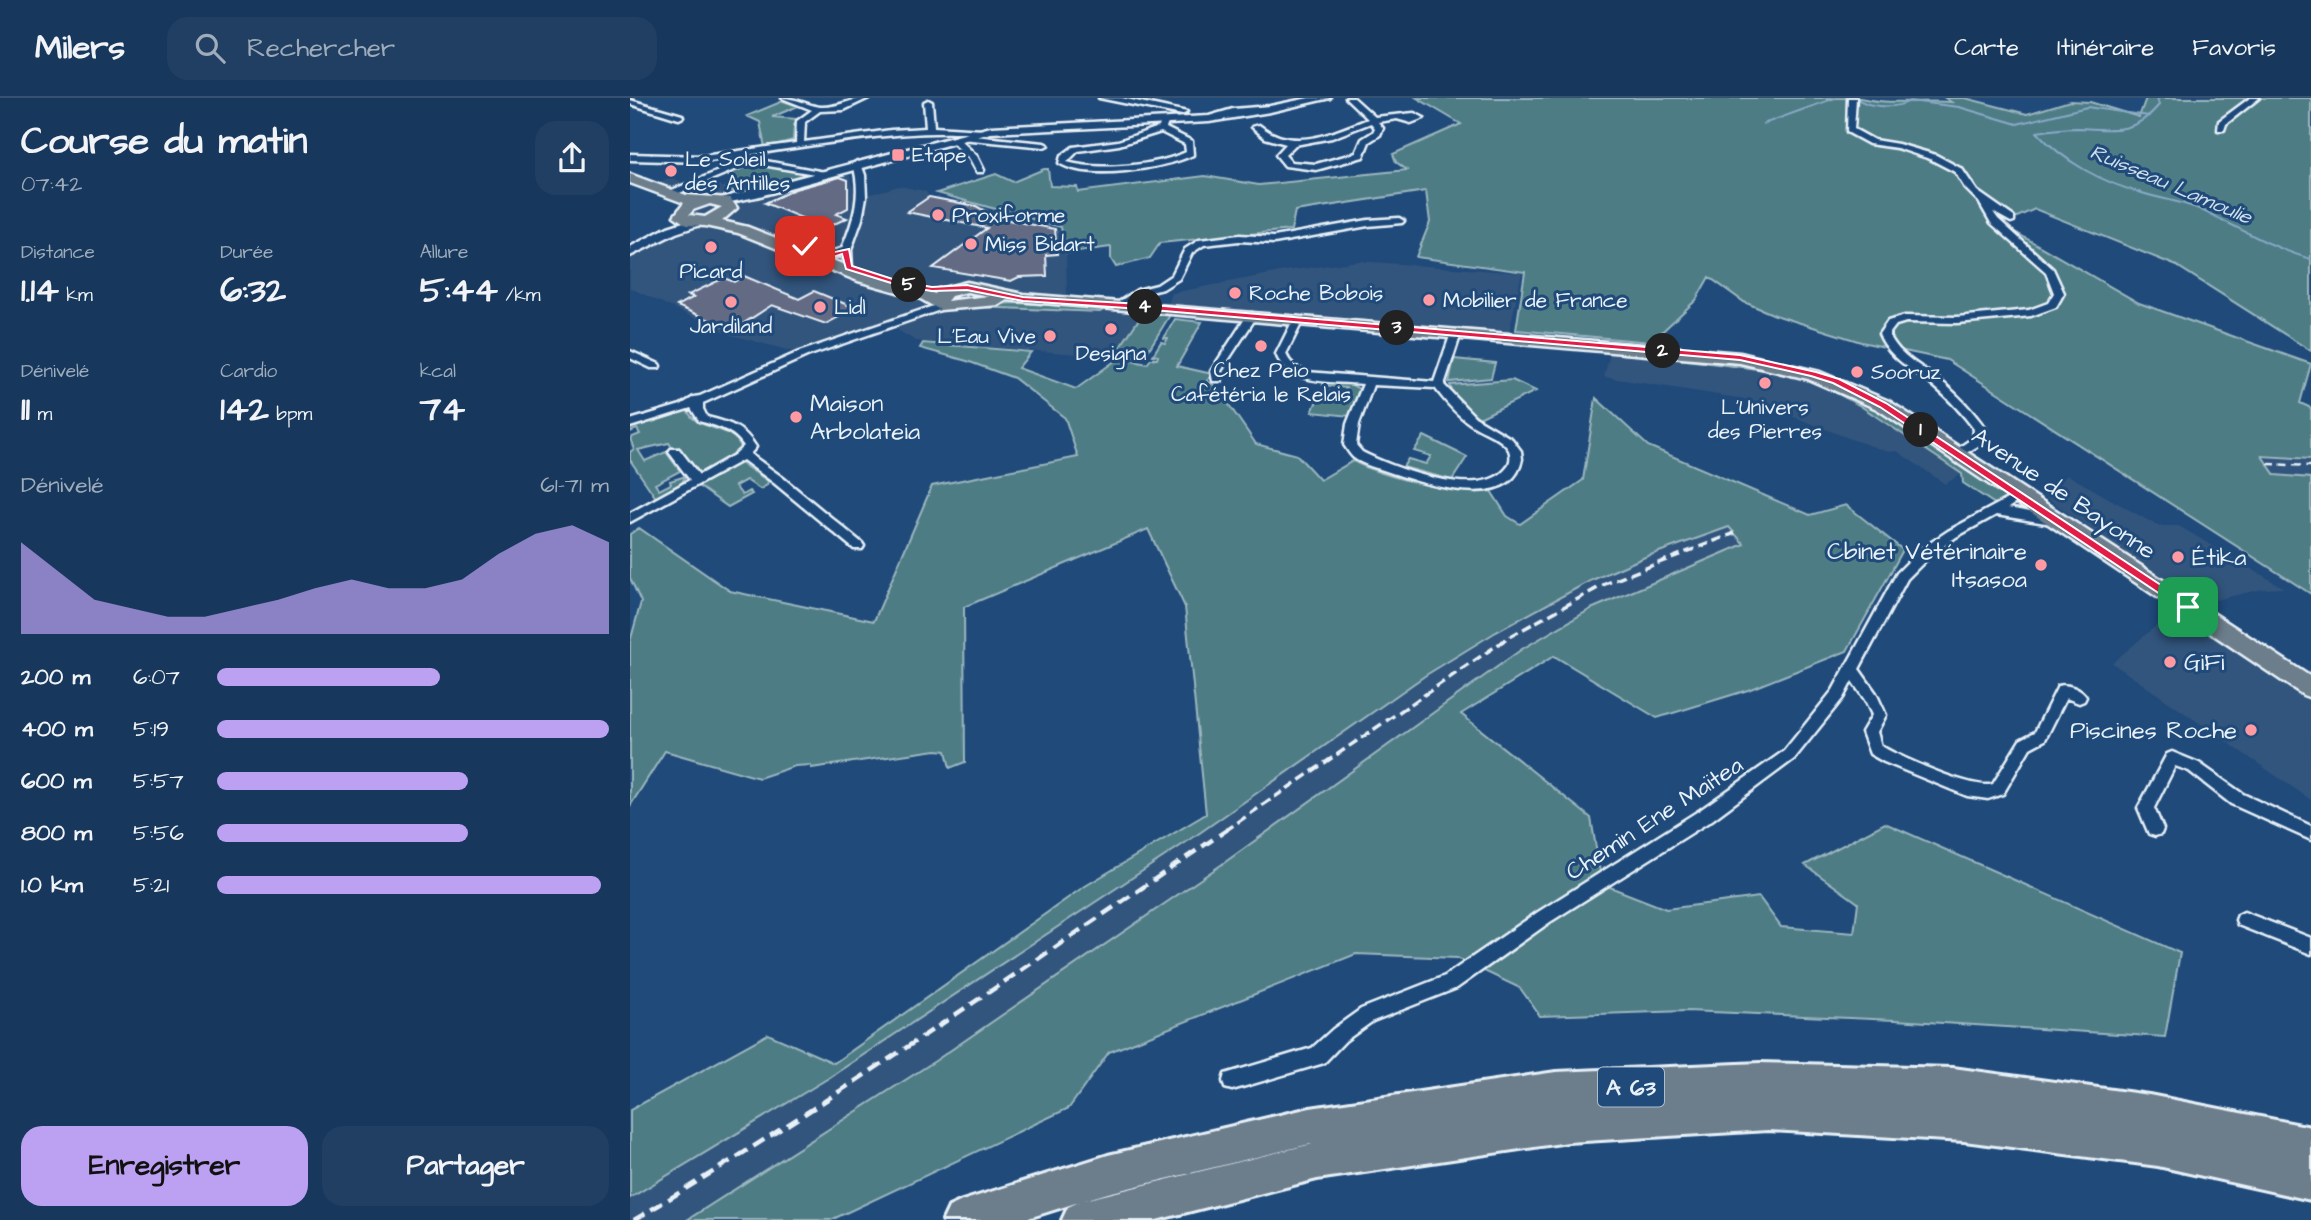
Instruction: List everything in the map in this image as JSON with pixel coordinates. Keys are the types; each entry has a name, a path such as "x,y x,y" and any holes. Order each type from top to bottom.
{"highway":[{"name":"A 63","path":"962,1220 1108,1174 1310,1126 1556,1090 1760,1082 1953,1086 2148,1113 2311,1145"},
{"name":"A 63","path":"1081,1220 1317,1161 1568,1124 1768,1112 1964,1123 2158,1148 2311,1181"}],"main road":[{"path":"631,182 688,209 726,208 743,227 784,242 864,278 925,295 940,304 955,308 973,298 1023,299"},
{"path":"631,182 688,209 743,230 841,258 901,284 951,289 967,287 973,298"},
{"path":"940,304 941,295 951,289"},
{"name":"Avenue de Bayonne","path":"1023,299 1740,358 1783,366 1836,381 1858,391 1957,453 2311,689"}],"street":[{"path":"786,98 818,109 841,107 864,98"},
{"path":"1104,98 1203,113 1245,112"},
{"path":"726,208 757,193 983,132 1145,122 1164,125 1189,143 1190,153 1174,160 1098,169 1063,163 1064,158 1076,149 1119,143 1164,125 1219,118 1325,98"},
{"path":"1350,98 1373,120 1379,128 1377,133 1365,141 1360,155 1316,167 1288,164 1280,155 1291,144 1373,120 1400,118"},
{"path":"1852,98 1850,131 1858,137 1914,150 1959,171 1962,180 1983,202 1994,221 2050,271 2059,293 2052,306 2031,313 1957,320 1905,319 1892,323 1884,334 1888,347 1939,385 1966,410 1980,429 1979,440 1957,453"},
{"path":"2221,128 2222,123 2256,98"},
{"path":"630,102 678,117"},
{"path":"928,102 930,130"},
{"path":"1145,122 1156,116 1157,108"},
{"path":"800,144 801,121 818,109"},
{"path":"1256,127 1263,136 1291,144"},
{"path":"630,157 703,159 800,144 930,130 975,129 983,132"},
{"path":"959,139 1044,145"},
{"path":"959,139 980,170"},
{"path":"729,158 826,173"},
{"path":"630,253 672,230 707,178 750,161"},
{"path":"841,258 861,207 857,164"},
{"path":"1983,202 2011,219"},
{"path":"1119,305 1140,292 1160,287 1176,277 1188,251 1202,242 1239,238 1284,239 1357,224 1399,221"},
{"path":"630,424 685,407 698,398 803,354 940,304"},
{"path":"1217,379 1216,371 1252,316"},
{"path":"1298,320 1281,354 1287,366 1305,375 1438,385 1462,412 1511,445 1517,454 1516,465 1504,480 1485,487 1446,484 1358,455 1350,445 1353,424 1370,381"},
{"path":"1438,385 1456,333"},
{"path":"630,354 655,366"},
{"path":"630,518 697,481 750,447 745,435 728,426 703,419 696,409 698,398"},
{"path":"675,452 697,481"},
{"path":"742,454 858,546"},
{"name":"Chemin Ene Maïtea","path":"1232,1082 1317,1056 1339,1035 1367,1015 1451,982 1544,917 1706,815 1789,755 1838,694 1902,576 1926,552 2020,496"},
{"path":"1994,510 2059,521"},
{"path":"1851,669 1871,697 1878,715 1869,732 1875,750 1960,786 1988,793 1998,789 2025,744 2040,736 2063,690 2079,697"},
{"path":"2155,829 2146,808 2172,758 2194,767 2237,799 2311,833"},
{"path":"2244,920 2311,946"}],"shaded area":[{"path":"837,174 850,176 856,198 899,186 1057,228 1065,237 1067,295 1143,313 1117,352 1081,346 1077,354 916,341 894,328 798,353 731,335 630,288 630,257 678,232 696,202 655,184 671,177 684,183 703,176 749,202"},
{"path":"1359,261 1522,273 1509,333 1168,305 1172,293 1285,271"},
{"path":"1610,353 1744,367 1809,380 1861,407 1962,474 1945,484 1897,451 1889,452 1856,441 1750,400 1604,377"},
{"path":"2262,455 2311,459 2311,478 2275,475"},
{"path":"2068,475 2158,526 2179,526 2284,588 2263,589 2198,604 2038,492"},
{"path":"1730,527 1745,544 1591,609 1522,649 1221,865 935,1061 687,1220 630,1220 630,1198 827,1079 1191,839 1426,675 1496,632 1590,581 1645,557"},
{"path":"2176,609 2276,680 2311,678 2311,800 2112,663"}],"green space":[{"path":"1417,98 1860,98 1894,102 1951,102 1945,98 1965,98 2027,114 2070,101 2090,102 2139,117 2146,98 2311,98 2311,351 2177,266 2035,209 2001,224 2139,303 2311,364 2300,403 2311,408 2311,459 2262,456 2275,475 2311,478 2311,594 1947,360 1861,342 1775,315 1744,302 1709,277 1696,300 1651,342 1516,330 1525,272 1416,257 1430,222 1426,191 1295,211 1291,230 1160,243 1150,258 1116,267 1111,259 1111,247 1066,253 1061,227 937,193 996,174 1013,182 1044,169 1048,169 1050,186 1077,187 1078,192 1205,176 1259,185 1407,170 1396,162 1393,154 1461,124"},
{"path":"783,101 798,106 772,117 798,119 794,125 793,140 765,148 760,122 747,116"},
{"path":"749,164 816,173 741,195 726,188 737,180 724,174"},
{"path":"1018,303 1105,309 1100,312 975,307"},
{"path":"1143,313 1170,315 1146,354 1133,357 1136,353 1116,353"},
{"path":"1175,319 1202,322 1177,366 1212,374 1207,381 1216,386 1256,444 1297,455 1320,480 1353,461 1421,484 1461,491 1491,491 1507,516 1520,524 1583,480 1596,398 1648,446 1810,515 1846,505 1903,550 1847,651 1748,690 1657,718 1554,656 1461,714 1591,818 1602,884 1666,909 1759,897 1781,927 1854,933 1858,903 1805,865 1885,823 2180,953 2165,1037 1895,1020 1687,1011 1540,1016 1520,988 1457,958 1356,954 1109,1052 1069,1108 831,1220 687,1220 935,1061 1221,865 1522,649 1591,609 1744,544 1729,527 1645,557 1590,581 1496,632 1426,675 1191,839 827,1079 630,1198 630,1110 768,1034 834,1063 1082,888 1206,814 1185,607 1148,529 964,607 965,762 950,768 946,751 936,750 811,768 811,765 795,766 759,778 665,751 630,806 630,642 641,602 630,578 630,534 639,528 730,591 874,621 932,486 1078,457 1065,418 1014,378 920,348 923,343 1031,352 1018,368 1076,389 1119,358 1147,364 1151,359 1157,359 1158,356 1153,355 1161,342 1165,343 1168,338 1164,338"},
{"path":"1623,352 1755,363 1825,383 1903,423 2001,489 2006,496 1995,504 1963,483 1962,474 1859,405 1810,379 1765,370"},
{"path":"1454,359 1495,363 1491,378 1449,382"},
{"path":"1512,380 1536,391 1479,418 1454,396 1450,385"},
{"path":"1325,381 1350,384 1359,389 1350,416 1312,412 1319,396 1324,397 1327,392 1344,393 1346,388 1323,385"},
{"path":"680,410 688,411 692,418 699,422 730,435 741,447 735,455 700,474 679,447 673,449 669,443 638,450 645,461 666,452 680,471 655,484 659,490 671,484 670,481 686,476 681,484 656,498 630,460 630,452 634,449 630,438 640,434 637,429 630,432 630,428"},
{"path":"1424,436 1467,457 1452,480 1403,467 1408,459 1426,464 1431,456 1414,451"},
{"path":"739,462 768,481 767,485 760,489 746,480 735,486 742,495 749,491 752,494 728,507 697,485"}],"building":[{"path":"840,177 848,180 848,208 836,214 847,218 826,228 765,203 795,189"},
{"path":"929,197 976,206 998,218 1055,229 1057,254 1046,255 1047,276 1019,277 1011,281 933,268 987,228 907,212"},
{"name":"Jardiland","path":"744,276 799,299 814,291 855,308 826,324 772,305 733,330 677,306 694,297 688,295 724,278 734,282"}],"waterway":[{"path":"1763,124 1835,98"},
{"path":"1856,98 1868,104 1883,106 1910,101 1959,107 2017,124 2087,107 2148,116"},
{"name":"Ruisseau Lamoulie","path":"2148,116 2159,105 2157,98"},
{"name":"Ruisseau Lamoulie","path":"2148,116 2140,122 2122,128 2072,128 2037,132 2059,153 2099,177 2127,189 2199,209 2268,243 2311,259"}],"railway":[{"path":"2268,464 2311,466"},
{"path":"1225,831 1509,637 1605,584 1735,533"},
{"path":"634,1220 860,1078 1228,829"}],"place":[{"name":"Etape","path":"898,155"},
{"name":"Le Soleil des Antilles","path":"671,171"},
{"name":"Proxiforme","path":"938,215"},
{"name":"Miss Bidart","path":"971,244"},
{"name":"Picard","path":"711,247"},
{"name":"Roche Bobois","path":"1235,293"},
{"name":"Mobilier de France","path":"1429,300"},
{"name":"Jardiland","path":"731,302"},
{"name":"Lidl","path":"820,307"},
{"name":"Designa","path":"1111,329"},
{"name":"L'Eau Vive","path":"1050,336"},
{"name":"Chez Peïo Cafétéria le Relais","path":"1261,346"},
{"name":"Sooruz","path":"1857,372"},
{"name":"L'Univers des Pierres","path":"1765,383"},
{"name":"Maison Arbolateia","path":"796,417"},
{"name":"Étika","path":"2178,557"},
{"name":"Cbinet Vétérinaire Itsasoa","path":"2041,565"},
{"name":"GiFi","path":"2170,662"},
{"name":"Piscines Roche","path":"2251,730"}],"route":[{"path":"805,246 830,256 846,250 845,258 849,267 901,284 932,289 967,287 977,292 1023,299 1141,306 1740,358 1813,373 1858,391 1883,405 2188,607"}]}
